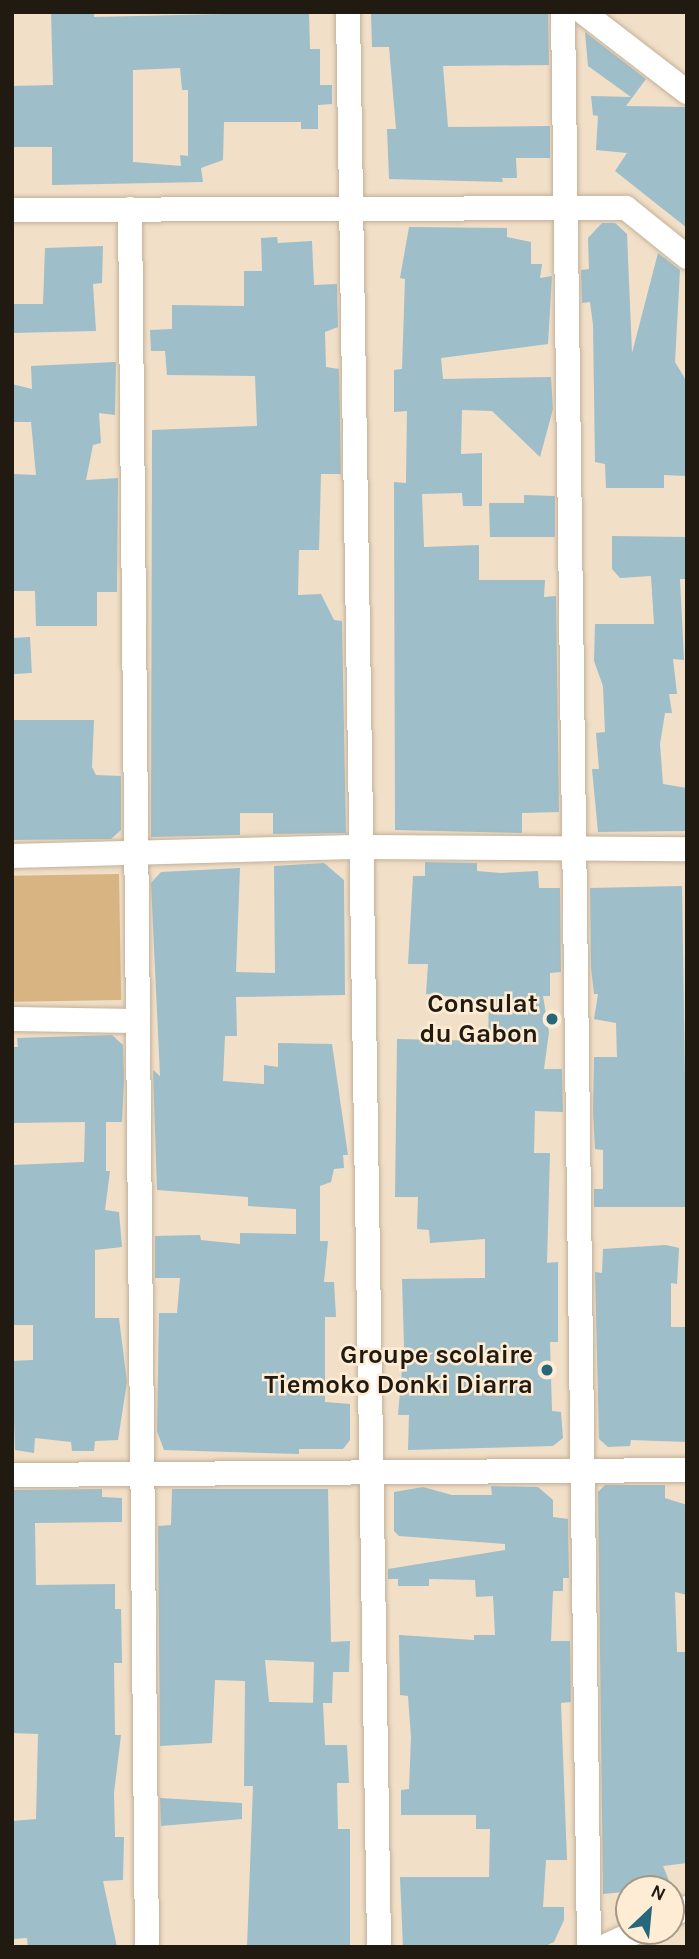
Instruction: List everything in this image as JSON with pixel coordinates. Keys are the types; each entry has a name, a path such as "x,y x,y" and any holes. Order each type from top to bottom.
{"street":[{"path":"348,12 355,206 379,1947"},
{"path":"563,12 589,1947"},
{"path":"595,17 687,92"},
{"path":"12,210 355,206 626,208 687,257"},
{"path":"130,209 147,1947"},
{"path":"12,856 363,847 687,849"},
{"path":"12,1019 137,1021"},
{"path":"12,1475 372,1471 583,1473 687,1470"}],"shaded area":[{"path":"119,874 121,1000 14,1002 12,876"}],"building":[{"path":"51,12 94,12 94,17 309,12 310,49 320,49 320,85 332,85 332,104 318,105 318,129 301,129 301,122 224,122 223,160 201,168 203,182 52,185 52,147 12,147 12,86 53,85","holes":["180,68 182,90 188,90 188,156 180,155 181,166 133,162 133,70"]},
{"path":"548,12 549,65 443,66 448,127 550,126 550,158 516,158 517,178 502,178 503,182 389,179 387,129 396,129 389,47 372,47 371,14"},
{"path":"585,32 646,79 626,106 687,107 687,228 615,171 627,153 596,150 598,116 593,115 591,96 631,97 588,66"},
{"path":"602,223 615,223 627,234 632,353 658,253 680,270 675,362 687,382 687,476 664,475 664,488 606,488 605,464 595,462 593,325 590,302 582,303 581,270 589,269 588,238"},
{"path":"409,227 507,228 507,237 531,242 531,264 542,264 540,278 552,276 548,344 441,358 443,379 551,377 553,409 540,457 492,411 462,410 461,454 482,453 482,506 463,506 462,493 422,494 424,547 479,545 479,580 545,580 544,597 556,596 559,812 522,813 522,833 395,830 394,482 406,483 407,411 394,412 394,370 402,369 405,279 400,278"},
{"path":"277,237 278,243 312,241 314,285 337,284 338,327 325,332 326,367 339,369 341,474 321,474 319,550 299,550 298,595 321,594 334,620 342,621 346,833 273,834 273,813 240,813 240,835 151,837 152,430 257,426 255,376 167,375 165,351 151,351 150,330 172,329 172,305 244,306 244,271 262,271 261,238"},
{"path":"103,246 102,283 93,284 96,331 12,333 12,304 43,304 45,248"},
{"path":"116,362 115,415 99,413 101,443 93,445 86,480 118,478 117,592 97,592 97,626 36,626 35,591 12,591 12,474 36,475 31,422 12,422 12,384 32,389 31,366"},
{"path":"524,495 555,496 555,537 490,537 489,503 524,503"},
{"path":"612,536 687,537 687,579 680,579 684,660 673,659 677,694 669,694 672,713 665,713 660,744 663,784 687,788 687,831 598,832 592,769 599,769 596,733 605,732 603,686 594,661 595,624 654,624 651,576 620,578 612,569"},
{"path":"30,637 32,673 14,674 12,638"},
{"path":"12,720 94,720 92,767 96,775 121,776 121,830 111,839 12,840"},
{"path":"425,862 477,863 477,871 501,873 538,871 539,888 560,888 561,972 550,973 550,996 543,996 549,1032 544,1069 562,1069 563,1112 535,1111 534,1153 550,1153 547,1263 558,1262 558,1342 550,1342 552,1411 561,1412 563,1438 553,1446 408,1450 409,1415 398,1415 404,1345 402,1279 485,1278 485,1239 430,1243 429,1230 417,1229 418,1197 395,1197 397,1039 488,1041 489,1001 426,994 428,964 408,964 413,876 425,876"},
{"path":"324,863 344,880 345,995 236,997 237,1036 225,1036 223,1081 264,1084 264,1065 278,1067 278,1043 332,1044 348,1155 343,1155 344,1168 334,1169 331,1182 320,1186 320,1241 328,1241 324,1282 334,1282 336,1317 325,1317 325,1402 350,1404 350,1440 343,1449 299,1449 299,1454 164,1450 157,1431 159,1313 177,1313 180,1278 155,1278 155,1236 200,1235 201,1240 240,1244 240,1233 296,1234 296,1209 248,1206 248,1197 157,1190 153,1070 160,1076 151,883 161,872 240,868 236,972 275,973 274,866"},
{"path":"682,886 687,1207 594,1207 594,1189 603,1189 603,1150 595,1149 594,1057 617,1057 616,1023 594,1019 598,994 594,994 591,968 590,888"},
{"path":"112,1035 123,1045 124,1082 122,1122 106,1122 106,1171 110,1171 105,1210 119,1212 122,1247 95,1250 95,1318 119,1318 127,1382 118,1440 95,1441 94,1451 72,1451 71,1442 35,1438 34,1453 15,1450 12,1361 33,1360 33,1325 12,1325 12,1165 84,1162 85,1122 12,1123 12,1047 18,1047 17,1038"},
{"path":"666,1245 679,1248 677,1284 671,1283 671,1327 687,1327 687,1442 631,1440 630,1446 608,1447 599,1439 595,1272 602,1273 603,1249"},
{"path":"605,1485 665,1485 665,1498 687,1505 687,1595 675,1592 677,1652 687,1652 687,1863 663,1866 667,1875 615,1875 615,1893 603,1894 598,1492"},
{"path":"491,1486 538,1487 553,1500 553,1517 568,1519 569,1578 563,1578 563,1591 553,1591 551,1641 570,1641 571,1702 561,1703 567,1860 546,1860 543,1907 564,1907 564,1920 554,1942 543,1947 403,1947 400,1877 489,1877 490,1829 476,1829 476,1815 401,1815 401,1790 409,1789 411,1737 408,1696 400,1695 399,1635 474,1640 474,1635 495,1635 493,1596 476,1597 475,1580 429,1579 429,1586 398,1586 398,1579 388,1579 388,1569 505,1550 505,1544 399,1536 394,1531 394,1492 423,1487 452,1495 492,1495"},
{"path":"102,1489 102,1497 122,1498 122,1522 35,1523 36,1585 115,1584 115,1609 121,1609 122,1663 114,1663 115,1735 121,1735 114,1793 115,1837 124,1837 123,1880 103,1881 117,1947 28,1947 27,1938 12,1939 12,1821 36,1819 38,1734 12,1733 12,1490"},
{"path":"172,1489 328,1489 331,1642 350,1641 349,1672 333,1672 332,1703 323,1703 325,1745 347,1745 349,1783 337,1783 338,1829 350,1829 350,1947 247,1947 253,1786 244,1786 245,1681 215,1680 212,1743 160,1746 158,1526 171,1525","holes":["265,1660 314,1662 313,1703 269,1702"]},
{"path":"160,1798 242,1803 242,1819 161,1826"}],"place":[{"name":"Consulat du Gabon","path":"552,1019"},
{"name":"Groupe scolaire Tiemoko Donki Diarra","path":"547,1370"}]}
